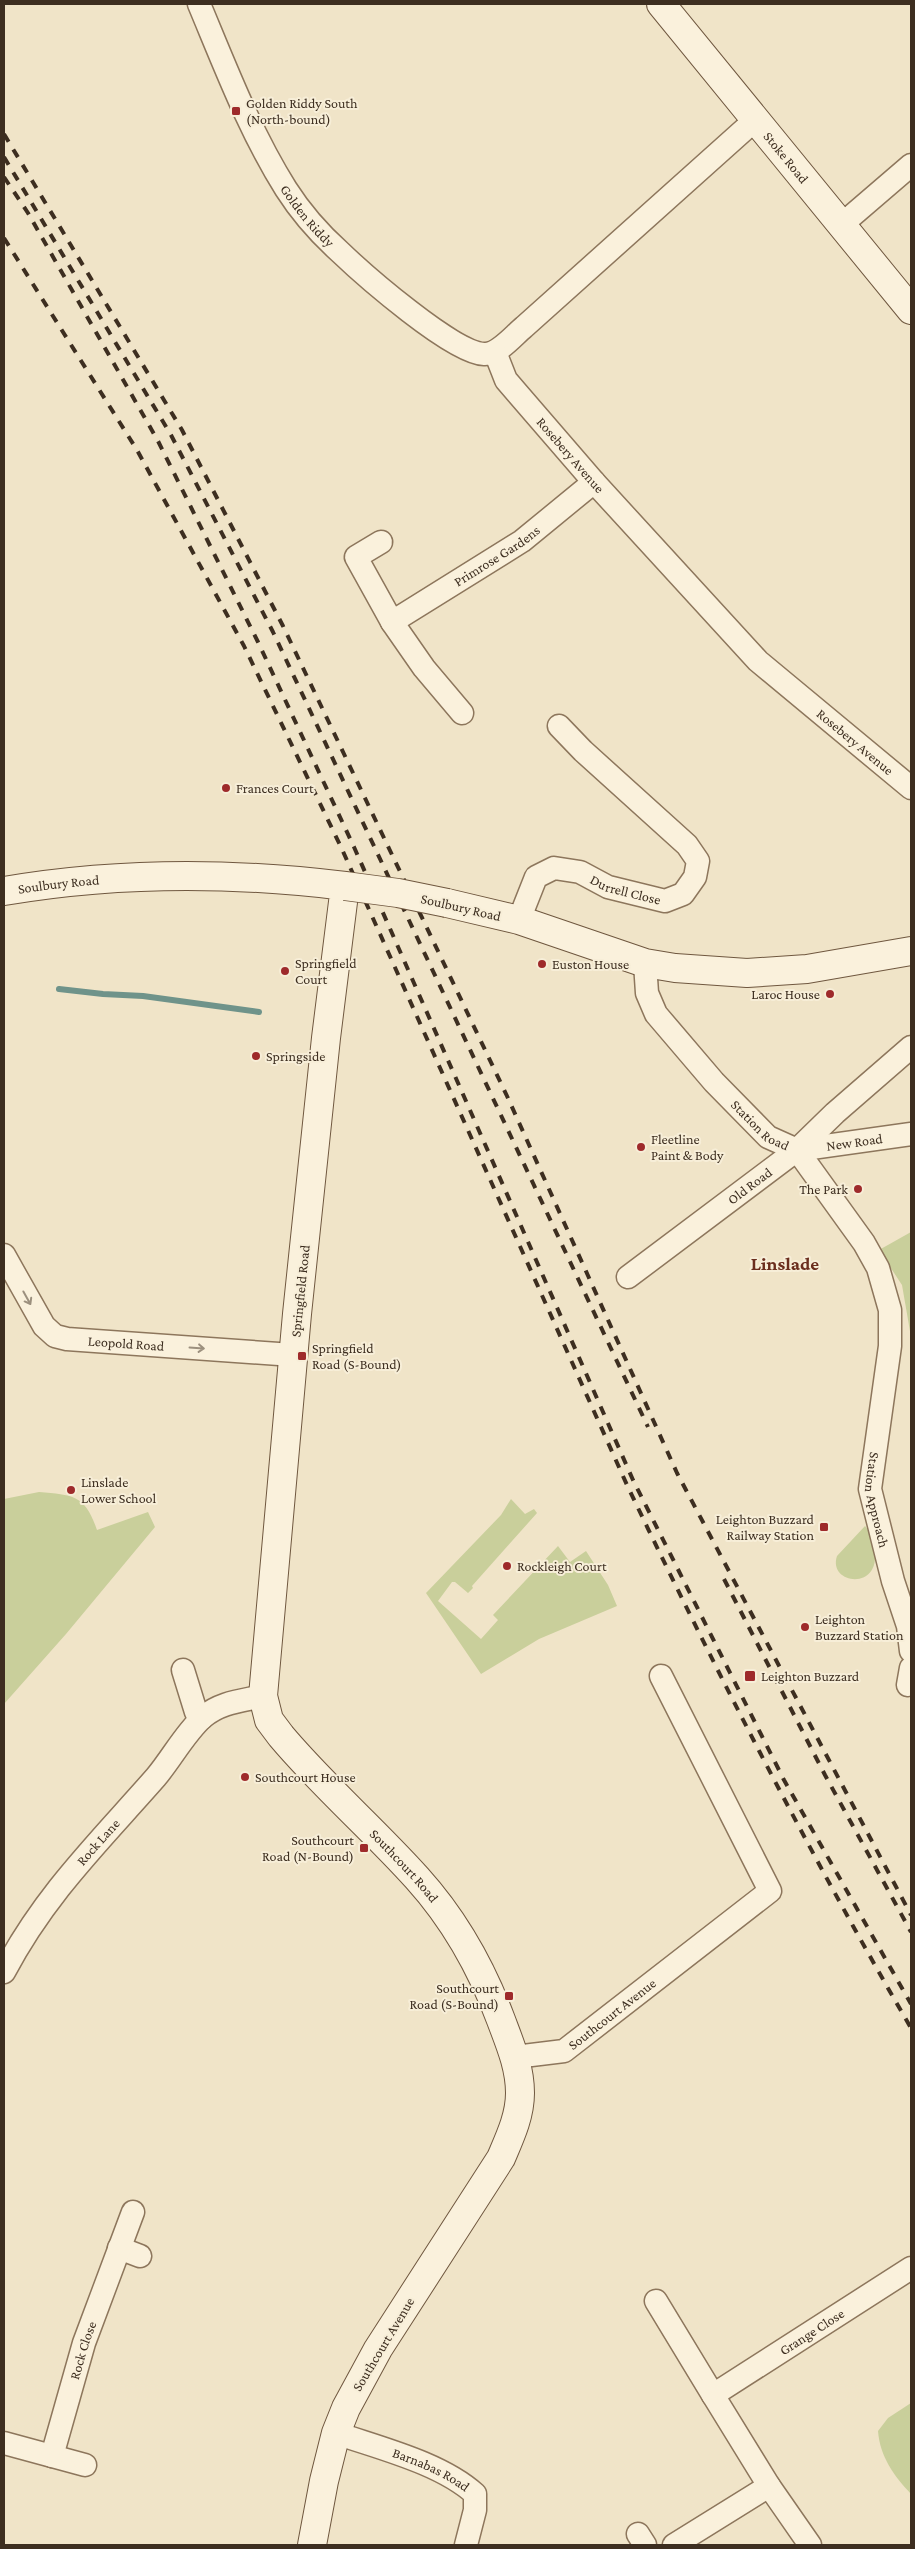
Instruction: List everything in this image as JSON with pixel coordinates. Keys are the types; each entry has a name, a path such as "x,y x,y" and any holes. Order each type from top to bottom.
{"street":[{"name":"Golden Riddy","path":"199,4 263,147 286,189 301,208 338,251 410,311 453,342 484,354 495,352"},
{"name":"Stoke Road","path":"661,4 840,226 911,310"},
{"path":"495,352 755,120"},
{"path":"840,226 911,165"},
{"name":"Rosebery Avenue","path":"495,352 506,380 594,482 758,661 911,788"},
{"name":"Primrose Gardens","path":"392,622 522,541 594,482"},
{"path":"382,542 356,557 392,622 424,668 462,712"},
{"name":"Durrell Close","path":"519,920 536,877 554,868 580,872 608,887 665,900 683,894 695,877 698,861 687,845 582,751 559,726"},
{"name":"Soulbury Road","path":"4,891 56,882 138,877 212,876 339,885 398,893 519,920 645,963 675,968 747,973 807,969 911,950"},
{"name":"Springfield Road","path":"264,1696 293,1355 326,1038 339,885"},
{"name":"Station Road","path":"645,963 646,993 656,1014 714,1082 768,1137 797,1150 864,1243 878,1268 890,1310 890,1346"},
{"name":"Old Road","path":"628,1277 797,1150 835,1113 911,1047"},
{"name":"New Road","path":"797,1150 911,1134"},
{"name":"Leopold Road","path":"4,1255 38,1318 55,1336 67,1339 293,1355"},
{"name":"Station Approach","path":"890,1346 870,1489 893,1581 908,1626 911,1651"},
{"path":"183,1670 196,1712 202,1718"},
{"name":"Southcourt Avenue","path":"312,2545 315,2520 336,2433 346,2408 378,2348 502,2158 516,2124 520,2093 515,2057 564,2051 770,1892 661,1676"},
{"name":"Rock Lane","path":"4,1972 41,1910 74,1867 171,1760 202,1718 221,1705 264,1696"},
{"name":"Southcourt Road","path":"264,1696 269,1720 286,1742 418,1879 448,1918 476,1960 515,2057"},
{"name":"Rock Close","path":"52,2456 84,2343 133,2212"},
{"path":"119,2248 140,2256"},
{"name":"Grange Close","path":"713,2395 911,2268"},
{"path":"656,2301 768,2486 810,2545"},
{"name":"Barnabas Road","path":"336,2433 422,2464 466,2486 475,2494 475,2510 466,2545"},
{"path":"4,2443 85,2464"},
{"path":"674,2545 768,2486"}],"green space":[{"path":"911,1232 911,1337 902,1285 879,1250"},
{"path":"39,1492 61,1494 77,1499 88,1510 97,1530 148,1512 155,1527 66,1634 4,1704 4,1499"},
{"path":"511,1499 525,1514 534,1509 537,1513 472,1586 473,1588 468,1593 455,1582 452,1582 438,1601 481,1639 498,1620 493,1615 558,1546 570,1562 586,1551 608,1585 617,1606 539,1639 481,1674 426,1593 501,1515"},
{"path":"865,1526 873,1543 875,1559 872,1570 865,1577 848,1578 840,1574 836,1566 837,1556"},
{"path":"911,2403 911,2494 899,2480 885,2458 878,2431 888,2418"}],"waterway":[{"path":"59,989 143,996 259,1012"}],"railway":[{"path":"4,134 182,430 283,626 507,1096 677,1473 911,1915"},
{"path":"4,157 171,435 273,632 648,1427"},
{"path":"4,177 28,213 158,441 258,642 354,847 633,1480 784,1780 911,2004"},
{"path":"4,238 137,450 244,646 341,847 627,1485 660,1554 728,1691 799,1827 911,2028"},
{"path":"724,1579 825,1775 911,1932"}],"place":[{"name":"Golden Riddy South (North-bound)","path":"236,111"},
{"name":"Frances Court","path":"226,788"},
{"name":"Euston House","path":"542,964"},
{"name":"Springfield Court","path":"285,971"},
{"name":"Laroc House","path":"830,994"},
{"name":"Springside","path":"256,1056"},
{"name":"Fleetline Paint & Body","path":"641,1147"},
{"name":"The Park","path":"858,1189"},
{"name":"Springfield Road (S-Bound)","path":"302,1356"},
{"name":"Linslade Lower School","path":"71,1490"},
{"name":"Leighton Buzzard Railway Station","path":"824,1527"},
{"name":"Rockleigh Court","path":"507,1566"},
{"name":"Leighton Buzzard Station","path":"805,1627"},
{"name":"Leighton Buzzard","path":"750,1676"},
{"name":"Southcourt House","path":"245,1777"},
{"name":"Southcourt Road (N-Bound)","path":"364,1848"},
{"name":"Southcourt Road (S-Bound)","path":"509,1996"}],"district":[{"name":"Linslade","path":"785,1263"}]}
